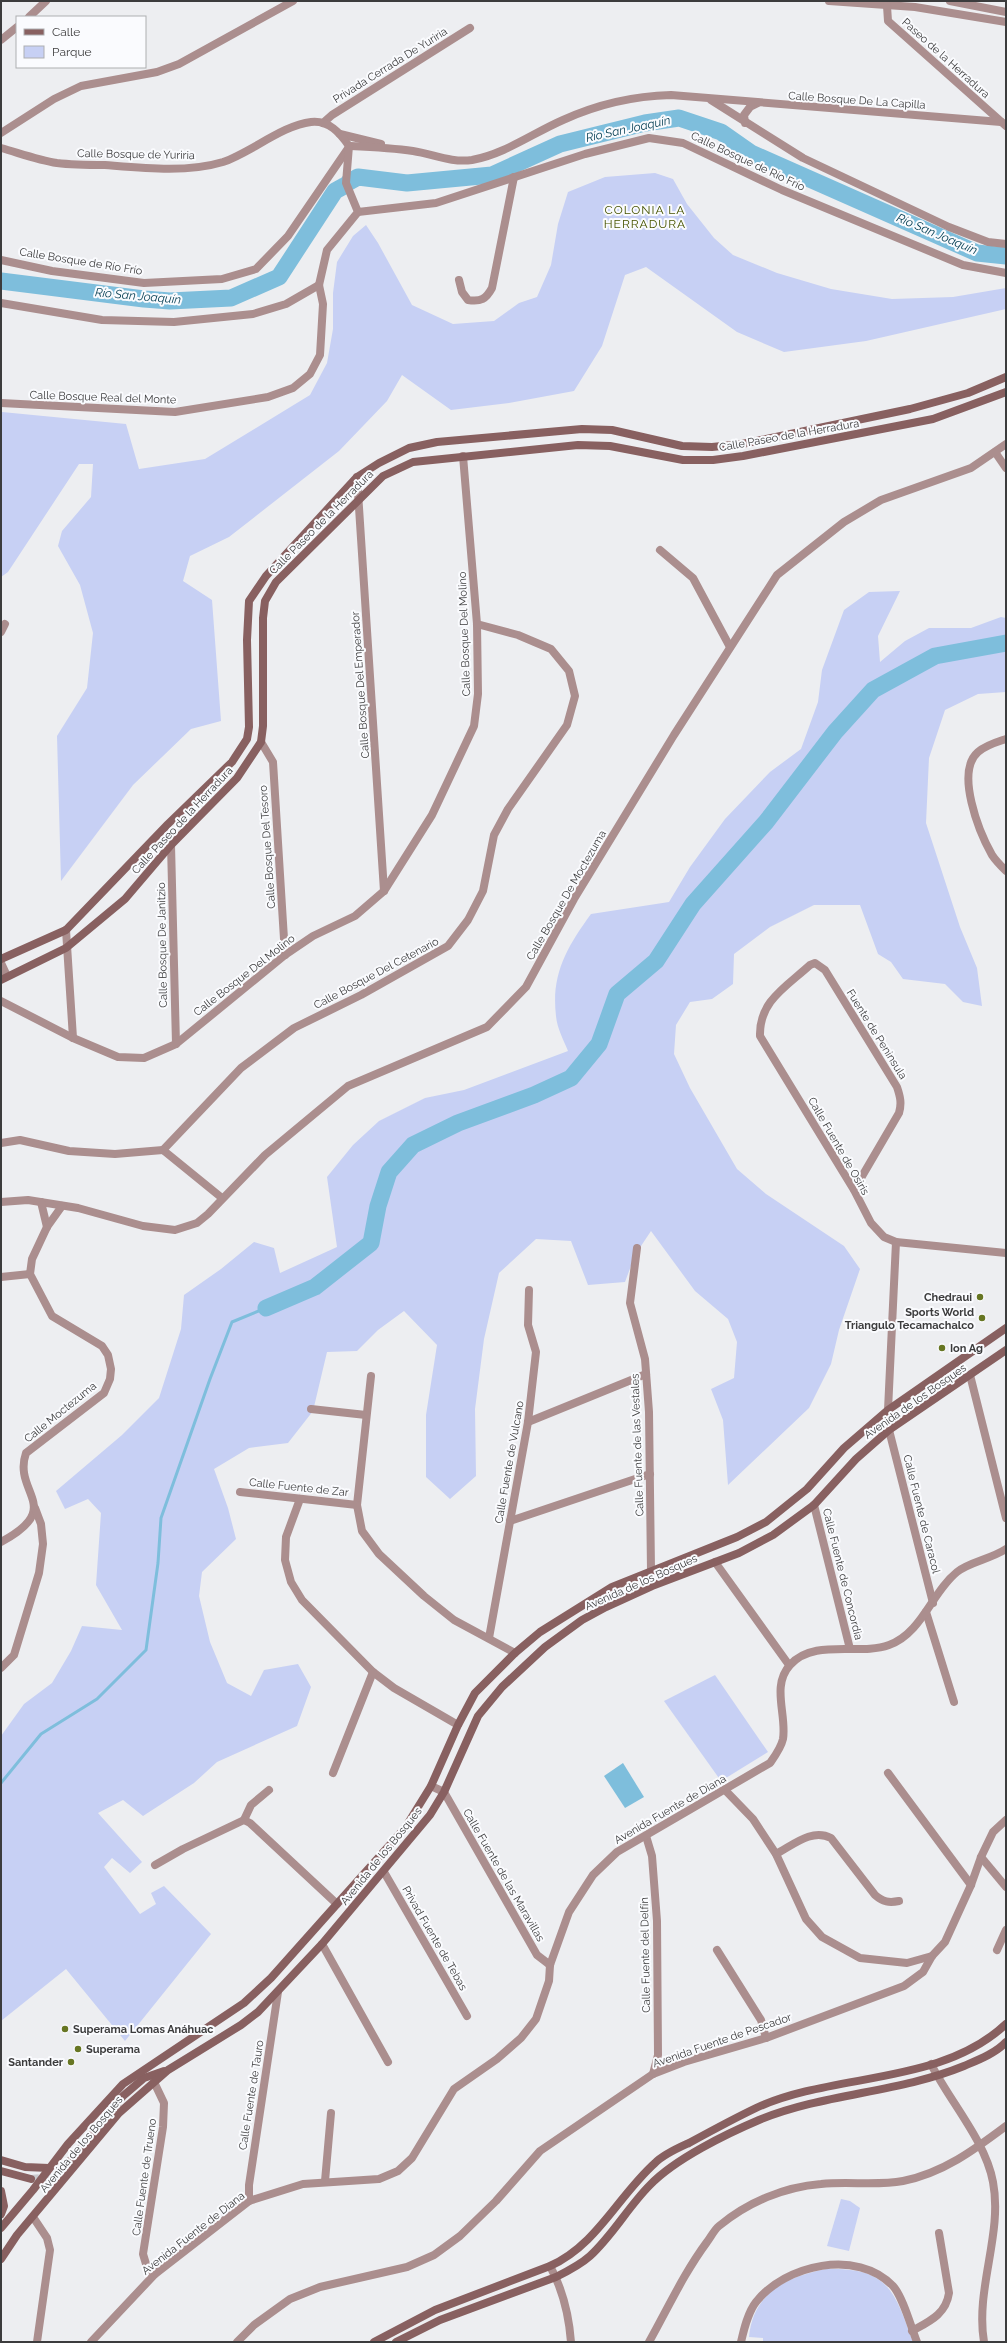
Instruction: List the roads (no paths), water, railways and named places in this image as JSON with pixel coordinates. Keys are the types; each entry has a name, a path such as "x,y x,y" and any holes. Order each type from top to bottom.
{"main road":[{"name":"Calle Paseo de la Herradura","path":"1,959 66,930 168,824 232,762 246,740 249,727 247,616 249,601 266,576 357,477 379,463 409,448 437,442 582,429 612,430 682,446 712,447 742,444 910,410 968,393 1006,377"},
{"name":"Calle Paseo de la Herradura","path":"4,978 66,948 125,899 171,845 237,778 260,742 263,726 265,601 276,582 359,498 383,476 413,462 578,445 610,446 683,460 713,460 743,456 933,419 1006,392"},
{"name":"Avenida de los Bosques","path":"1,2228 68,2144 123,2084 244,2003 271,1978 405,1828 431,1786 458,1725 475,1693 515,1653 540,1632 612,1587 651,1570 737,1537 766,1522 807,1489 844,1448 888,1410 1006,1328"},
{"name":"Avenida de los Bosques","path":"1,2259 17,2234 33,2217 119,2113 168,2070 241,2025 278,1992 322,1944 384,1872 430,1815 444,1792 478,1716 502,1687 545,1647 582,1620 606,1607 758,1544 814,1505 856,1459 889,1430 1006,1350"},
{"path":"374,2342 435,2310 550,2266 568,2257 582,2246 656,2162 722,2125 789,2094 889,2075 931,2064 974,2048 1006,2024"},
{"path":"396,2342 440,2320 556,2277 589,2257 604,2242 649,2186 663,2172 759,2120 792,2109 937,2077 977,2060 1006,2042"},
{"path":"65,2167 123,2096 144,2078 168,2070"},
{"path":"1,2160 25,2167 49,2168"},
{"path":"1,2171 31,2179"},
{"path":"1,2191 4,2206 1,2214"},
{"path":"1,2253 17,2234"}],"street":[{"path":"30,16 46,1"},
{"path":"1,133 54,99 81,86 149,74 179,64 293,1"},
{"path":"829,1 915,7 1006,22"},
{"path":"950,1 1006,12"},
{"path":"961,15 962,3"},
{"name":"Paseo de la Herradura","path":"887,6 888,21 1004,124"},
{"path":"1,40 16,28"},
{"name":"Privada Cerrada De Yuriria","path":"323,122 470,28"},
{"path":"349,146 396,149 452,160 471,160 492,155 563,120 596,106 645,96 671,95 710,99 745,123 803,158 942,224 988,242 1006,244"},
{"name":"Calle Bosque De La Capilla","path":"710,99 1004,124"},
{"path":"745,123 744,115 750,107 758,104"},
{"name":"Calle Bosque de Yuriria","path":"1,148 56,163 137,167 194,167 212,165 230,159 294,127 310,122 323,122"},
{"path":"323,122 340,134 349,146 346,183 358,212"},
{"path":"340,134 381,144"},
{"name":"Calle Bosque de Río Frío","path":"358,212 436,203 585,154 649,138 666,139 683,143 782,190 963,265 1006,273"},
{"name":"Calle Bosque de Río Frío","path":"1,260 52,271 144,282 222,279 256,269 288,236 349,146"},
{"path":"459,280 462,292 468,300 478,301 487,297 492,288 514,177"},
{"name":"Calle Bosque Real del Monte","path":"1,403 175,412 268,397 293,388 310,374 320,355 323,304 319,285 327,250 358,212"},
{"path":"1,303 102,320 174,322 253,314 286,304 319,285"},
{"name":"Calle Bosque De Moctezuma","path":"1,1202 28,1200 41,1202 143,1226 175,1230 197,1223 265,1155 348,1086 487,1027 526,986 574,900 674,735 777,575 844,522 881,500 971,468 1006,444"},
{"path":"995,452 1006,468"},
{"name":"Calle Bosque Del Molino","path":"1,1001 73,1038 118,1057 144,1058 176,1044 285,955 313,936 355,916 384,891 432,815 474,726 478,694 477,624 463,456"},
{"name":"Calle Bosque Del Emperador","path":"357,477 384,891"},
{"path":"660,550 693,578 730,646"},
{"path":"1,632 5,624"},
{"name":"Calle Bosque Del Cetenario","path":"163,1150 242,1068 294,1028 361,995 448,946 468,920 483,891 494,834 508,809 567,725 575,696 569,671 550,649 518,635 477,624"},
{"path":"1006,739 990,744 978,752 970,763 967,778 970,795 985,840 993,856 1006,871"},
{"name":"Calle Bosque Del Tesoro","path":"260,742 273,762 285,955"},
{"name":"Calle Bosque De Janitzio","path":"171,845 176,1044"},
{"path":"66,930 73,1038"},
{"path":"1,963 4,978"},
{"name":"Fuente de Peninsula","path":"810,965 815,963 825,970 897,1087 900,1095 901,1105 899,1113 854,1190"},
{"name":"Calle Fuente de Osiris","path":"810,965 766,1005 762,1016 760,1036 854,1190 871,1223 884,1237 896,1242 1006,1253"},
{"path":"1,1143 20,1140 69,1151 115,1154 163,1150 222,1198"},
{"path":"41,1202 47,1227"},
{"path":"1,1277 30,1274 32,1259 47,1227 62,1206"},
{"path":"888,1410 896,1242"},
{"name":"Calle Fuente de las Vestales","path":"637,1248 630,1303 645,1359 649,1412 651,1570"},
{"name":"Calle Moctezuma","path":"1,1668 14,1655 39,1573 43,1544 41,1524 22,1470 26,1453 104,1393 110,1379 111,1369 108,1355 102,1346 52,1316 30,1274"},
{"name":"Calle Fuente de Vulcano","path":"489,1638 528,1422 536,1352 528,1325 529,1290"},
{"path":"528,1422 646,1374"},
{"path":"970,1375 1006,1518"},
{"path":"371,1376 357,1505 362,1530 379,1554 424,1596 454,1620 515,1653"},
{"path":"311,1409 366,1415"},
{"name":"Calle Fuente de Caracol","path":"889,1430 933,1603"},
{"path":"510,1521 650,1474"},
{"name":"Calle Fuente de Zar","path":"240,1492 357,1505"},
{"path":"300,1499 286,1537 286,1560 291,1582 302,1600 373,1672 394,1688 458,1725"},
{"name":"Calle Fuente de Concordia","path":"814,1505 850,1649"},
{"path":"1,1542 17,1533 33,1514 35,1508"},
{"path":"715,1562 790,1665 801,1657 822,1650 870,1650 890,1645 906,1635 933,1603 948,1580 958,1571 995,1556 1006,1548"},
{"path":"926,1612 954,1702"},
{"name":"Avenida Fuente de Diana","path":"92,2342 155,2274 249,2201 297,2185 325,2181 379,2179 398,2171 412,2158 454,2089 497,2060 521,2038 536,2019 549,1981 550,1965 569,1912 593,1875 617,1852 770,1763 779,1750 783,1739 780,1698 782,1682 790,1665"},
{"path":"333,1773 373,1672"},
{"path":"888,1773 971,1885"},
{"path":"431,1786 444,1792"},
{"path":"155,1865 183,1848 244,1820 251,1805 269,1790"},
{"path":"725,1790 752,1819 776,1854 806,1919 822,1936 860,1958 908,1963 932,1956"},
{"name":"Calle Fuente de las Maravillas","path":"444,1792 537,1954 550,1965"},
{"path":"244,1820 250,1823 337,1904"},
{"name":"Avenida Fuente de Pescador","path":"237,2342 254,2325 290,2299 320,2287 407,2267 434,2255 460,2236 496,2201 540,2151 653,2074 684,2062 766,2038 904,1986 922,1972 932,1956 945,1942 993,1832 1006,1820"},
{"path":"776,1854 806,1838 823,1834 831,1838 875,1895 889,1903 899,1901"},
{"name":"Calle Fuente del Delfín","path":"646,1836 652,1856 657,1922 658,2056 653,2074"},
{"path":"981,1857 1006,1887"},
{"name":"Privad Fuente de Tebas","path":"384,1872 467,2016"},
{"path":"997,1950 1006,1930"},
{"path":"322,1944 388,2062"},
{"path":"717,1950 761,2020 766,2038"},
{"name":"Calle Fuente de Tauro","path":"249,2201 249,2185 278,1992"},
{"path":"931,2064 937,2077 988,2162 995,2203 983,2314 984,2342"},
{"name":"Calle Fuente de Trueno","path":"154,2082 164,2103 164,2119 143,2254 146,2264 155,2274"},
{"path":"325,2181 331,2113"},
{"path":"650,2342 693,2261 718,2226 760,2199 790,2188 822,2184 874,2184 903,2181 950,2165 1006,2126"},
{"path":"33,2217 47,2238 50,2250 37,2342"},
{"path":"912,2330 940,2314 948,2300 949,2293 939,2233"},
{"path":"550,2266 556,2277 569,2318 571,2342"},
{"path":"741,2342 754,2304 762,2294 792,2274 826,2266 857,2268 886,2279 899,2295 916,2342"}],"waterway":[{"name":"Río San Joaquín","path":"349,182 358,177 407,183 492,175 560,144 645,123 679,118 721,132 751,153 977,253 1006,256"},
{"name":"Río San Joaquín","path":"1,281 170,301 231,298 279,277 335,191 344,186"},
{"path":"266,1308 315,1287 371,1243 378,1206 389,1172 413,1145 458,1123 534,1095 571,1078 599,1044 617,994 656,961 693,904 766,822 835,732 873,690 935,656 1006,643"},
{"path":"1,1783 41,1734 97,1699 146,1650 158,1563 161,1518 210,1379 232,1322 266,1308"}],"tunnel":[{"path":"31,2179 53,2177 65,2167"}],"place":[{"name":"Chedraui","path":"980,1297"},
{"name":"Sports World Triangulo Tecamachalco","path":"982,1318"},
{"name":"Ion Ag","path":"942,1348"},
{"name":"Superama Lomas Anáhuac","path":"65,2029"},
{"name":"Superama","path":"78,2049"},
{"name":"Santander","path":"71,2062"}],"district":[{"name":"COLONIA LA HERRADURA","path":"645,217"}]}
